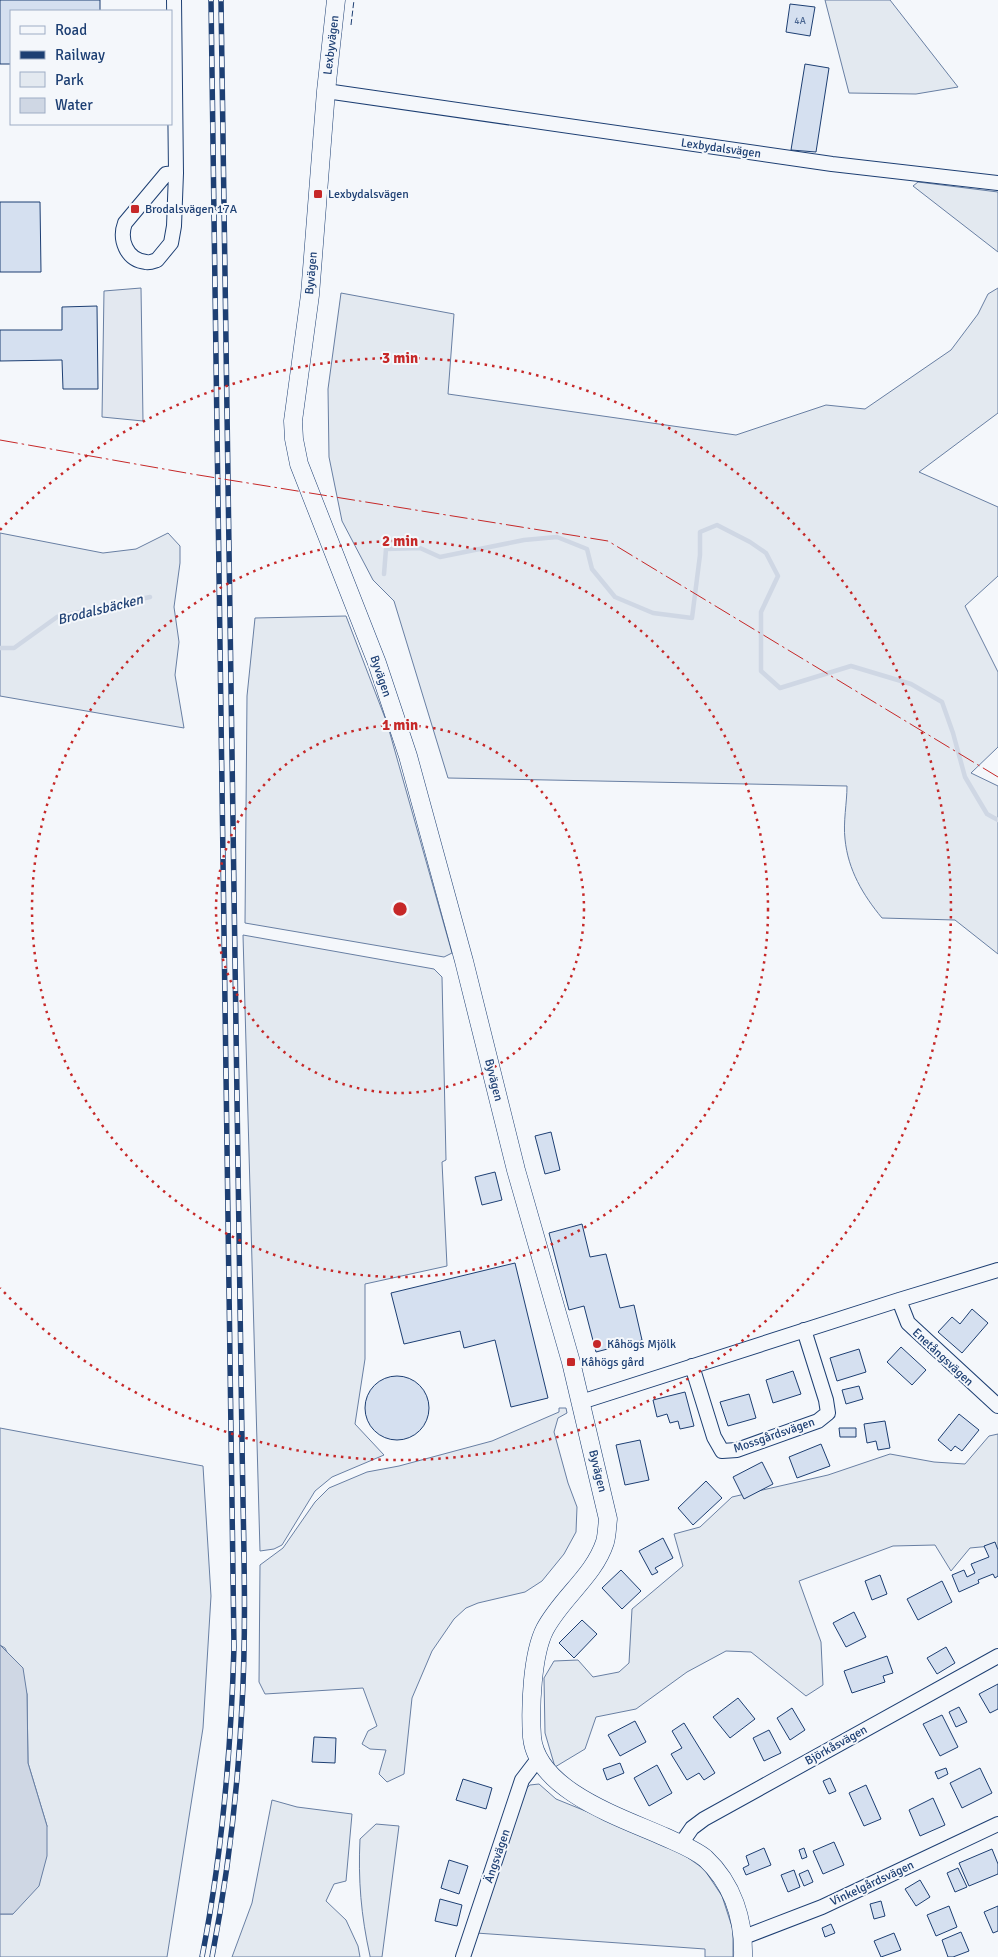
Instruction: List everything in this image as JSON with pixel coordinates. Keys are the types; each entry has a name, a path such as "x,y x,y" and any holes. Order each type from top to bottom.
{"street":[{"path":"174,0 176,173 174,226 170,243 158,260 145,262 135,258 128,254 122,242 125,223 166,174 176,173"},
{"name":"Lexbyvägen","path":"326,91 336,0"},
{"name":"Lexbydalsvägen","path":"326,91 832,164 998,183"},
{"name":"Byvägen","path":"326,91 310,295 295,396 294,439 299,464 377,663 408,756 464,961 516,1170 581,1402 608,1519 606,1541 595,1563 578,1587 560,1606 545,1629 536,1654 532,1739 538,1759 549,1774 568,1790 603,1809 681,1844 704,1857 720,1874 736,1902 744,1937 742,1957"},
{"path":"581,1402 998,1270"},
{"name":"Enetångsvägen","path":"899,1300 908,1323 998,1406"},
{"name":"Mossgårdsvägen","path":"692,1366 714,1437 722,1451 737,1450 818,1421 828,1414 826,1400 804,1330"},
{"name":"Björkåsvägen","path":"681,1844 692,1828 704,1819 998,1656"},
{"name":"Ängsvägen","path":"463,1957 522,1780 538,1759"},
{"name":"Vinkelgårdsvägen","path":"744,1937 822,1906 998,1824"}],"green space":[{"path":"825,0 890,0 958,87 916,94 849,93"},
{"path":"918,182 998,192 998,252 913,186"},
{"path":"998,288 998,413 919,472 998,507 998,576 965,606 998,672 998,747 971,773 998,786 998,954 955,920 882,918 863,891 849,861 845,833 847,786 448,778 394,601 373,580 342,521 329,457 328,389 341,293 454,314 448,394 736,435 826,405 865,409 951,350 978,314 988,294"},
{"path":"0,533 103,553 136,549 168,533 180,546 180,563 174,607 179,642 175,675 184,728 0,696"},
{"path":"346,616 387,723 452,953 444,957 245,923 247,696 255,618"},
{"path":"243,935 434,969 442,977 446,1160 442,1162 447,1266 365,1284 365,1359 355,1424 384,1455 332,1477 315,1491 282,1545 274,1549 260,1551"},
{"path":"559,1408 566,1408 567,1413 558,1418 554,1432 568,1483 577,1507 576,1532 564,1554 542,1581 525,1592 478,1603 466,1608 454,1619 432,1651 412,1698 404,1774 387,1782 379,1774 386,1750 370,1749 362,1744 368,1731 377,1726 363,1688 265,1694 259,1682 260,1565 283,1548 315,1502 329,1488 367,1472 399,1466 492,1441 559,1412"},
{"path":"0,1428 203,1466 211,1596 203,1728 167,1957 0,1957 0,1914 13,1914 47,1826 28,1763 27,1694 5,1648 0,1645"},
{"path":"998,1434 998,1553 991,1546 970,1548 951,1571 935,1545 893,1546 799,1581 821,1642 823,1685 806,1696 751,1652 726,1651 687,1672 636,1709 596,1717 585,1749 555,1767 545,1733 544,1678 554,1661 578,1660 593,1677 619,1672 629,1663 632,1609 683,1566 674,1534 700,1527 732,1497 828,1475 890,1454 934,1462 965,1464 989,1436"},
{"path":"539,1784 556,1799 642,1834 684,1855 704,1869 722,1896 733,1930 733,1957 705,1957 705,1949 476,1933 521,1793 530,1785"},
{"path":"272,1800 297,1807 352,1814 346,1881 334,1884 326,1901 346,1920 358,1946 360,1957 232,1957 252,1903"},
{"path":"376,1824 399,1826 382,1957 370,1957 361,1898 359,1869 360,1839"}],"shaded area":[{"path":"141,288 143,421 102,417 104,291"}],"water":[{"path":"0,1645 23,1668 27,1694 28,1763 47,1826 47,1856 39,1886 13,1914 0,1914"}],"building":[{"path":"0,0 100,0 100,10 10,10 10,64 0,64"},
{"path":"790,4 815,7 810,36 786,32"},
{"path":"805,64 829,68 816,152 791,150"},
{"path":"0,202 40,202 41,272 0,272"},
{"path":"97,306 98,389 63,389 62,360 0,361 0,330 62,330 62,307"},
{"path":"551,1132 560,1170 545,1174 535,1136"},
{"path":"495,1172 502,1200 482,1205 475,1177"},
{"path":"582,1224 590,1257 606,1254 620,1308 634,1305 642,1340 596,1352 584,1306 569,1310 549,1233"},
{"path":"515,1263 548,1398 511,1407 495,1340 464,1348 460,1331 404,1344 391,1293"},
{"path":"972,1309 988,1323 962,1353 938,1332 952,1317 960,1324"},
{"path":"901,1347 926,1370 912,1385 887,1362"},
{"path":"859,1349 866,1372 837,1381 830,1358"},
{"path":"793,1371 801,1394 773,1403 766,1380"},
{"path":"397,1376 415,1382 423,1390 429,1408 423,1426 415,1434 397,1440 379,1434 371,1426 365,1408 371,1390 379,1382"},
{"path":"859,1386 863,1399 846,1404 842,1390"},
{"path":"685,1392 694,1426 680,1429 678,1421 670,1423 667,1414 657,1417 653,1400"},
{"path":"749,1394 756,1418 728,1426 720,1402"},
{"path":"959,1414 979,1430 962,1451 955,1446 951,1451 938,1440"},
{"path":"885,1421 890,1448 878,1450 876,1441 867,1443 864,1424"},
{"path":"839,1428 856,1428 856,1437 840,1437"},
{"path":"640,1440 649,1480 625,1485 616,1445"},
{"path":"821,1444 830,1466 797,1478 789,1457"},
{"path":"762,1462 773,1484 744,1499 733,1477"},
{"path":"706,1481 722,1498 693,1525 678,1508"},
{"path":"663,1538 673,1558 655,1568 658,1572 652,1575 639,1551"},
{"path":"995,1542 998,1550 998,1576 995,1578 993,1574 978,1580 979,1583 959,1592 952,1575 964,1570 967,1577 975,1573 971,1564 989,1557 984,1546"},
{"path":"621,1570 641,1591 622,1609 602,1588"},
{"path":"880,1575 887,1594 872,1600 865,1581"},
{"path":"942,1581 952,1602 918,1620 907,1599"},
{"path":"854,1612 866,1637 846,1647 833,1623"},
{"path":"582,1620 597,1634 574,1658 559,1643"},
{"path":"946,1647 955,1663 937,1674 927,1658"},
{"path":"887,1656 893,1673 883,1676 885,1682 852,1693 844,1671"},
{"path":"998,1684 998,1709 990,1713 979,1694"},
{"path":"738,1698 755,1719 730,1738 713,1717"},
{"path":"959,1707 967,1722 956,1727 949,1712"},
{"path":"792,1708 805,1730 790,1740 777,1718"},
{"path":"942,1715 958,1747 940,1756 923,1724"},
{"path":"635,1721 646,1742 620,1756 608,1735"},
{"path":"684,1723 715,1773 704,1780 699,1773 687,1780 671,1754 682,1748 672,1731"},
{"path":"769,1730 781,1753 764,1761 753,1738"},
{"path":"314,1737 336,1738 335,1763 312,1762"},
{"path":"620,1763 624,1773 607,1780 603,1769"},
{"path":"657,1765 672,1793 649,1806 634,1778"},
{"path":"946,1768 948,1774 938,1779 935,1772"},
{"path":"980,1768 992,1793 962,1808 950,1783"},
{"path":"830,1778 836,1791 829,1794 823,1781"},
{"path":"463,1779 492,1788 486,1809 456,1800"},
{"path":"866,1785 881,1819 864,1826 849,1793"},
{"path":"933,1798 945,1825 920,1836 909,1810"},
{"path":"834,1842 844,1865 823,1874 813,1851"},
{"path":"764,1848 771,1865 746,1875 743,1868 749,1865 746,1856"},
{"path":"804,1848 807,1857 802,1859 799,1850"},
{"path":"992,1849 998,1864 998,1874 969,1886 959,1863"},
{"path":"449,1860 468,1866 459,1894 441,1888"},
{"path":"958,1868 967,1887 955,1892 947,1873"},
{"path":"794,1870 800,1887 788,1892 781,1875"},
{"path":"808,1870 813,1882 804,1886 799,1874"},
{"path":"920,1880 930,1897 916,1906 905,1889"},
{"path":"440,1899 462,1905 457,1926 435,1921"},
{"path":"881,1901 885,1916 874,1919 870,1904"},
{"path":"949,1906 957,1927 936,1936 927,1915"},
{"path":"998,1906 998,1931 993,1933 984,1912"},
{"path":"831,1924 835,1933 825,1937 822,1928"},
{"path":"961,1932 969,1951 948,1957 942,1940"},
{"path":"894,1933 901,1950 881,1957 874,1941"}],"waterway":[{"path":"384,574 386,549 420,548 440,557 524,540 557,537 587,549 592,569 615,597 653,613 692,618 700,555 700,532 717,525 750,542 766,553 778,576 761,612 761,671 780,688 851,666 911,684 942,702 965,777 987,814 998,820"},
{"name":"Brodalsbäcken","path":"0,648 14,648 57,617 150,597"}],"railway":[{"path":"202,1957 220,1842 231,1725 234,1647 211,0"},
{"path":"212,1957 223,1894 238,1768 242,1705 244,1606 221,0"}],"fence":[{"path":"351,25 354,0"}],"power":[{"path":"0,440 192,474 608,541 998,777"}],"place":[{"name":"Lexbydalsvägen","path":"318,194"},
{"name":"Brodalsvägen 17A","path":"135,209"},
{"name":"Kåhögs Mjölk","path":"597,1344"},
{"name":"Kåhögs gård","path":"571,1362"}]}
